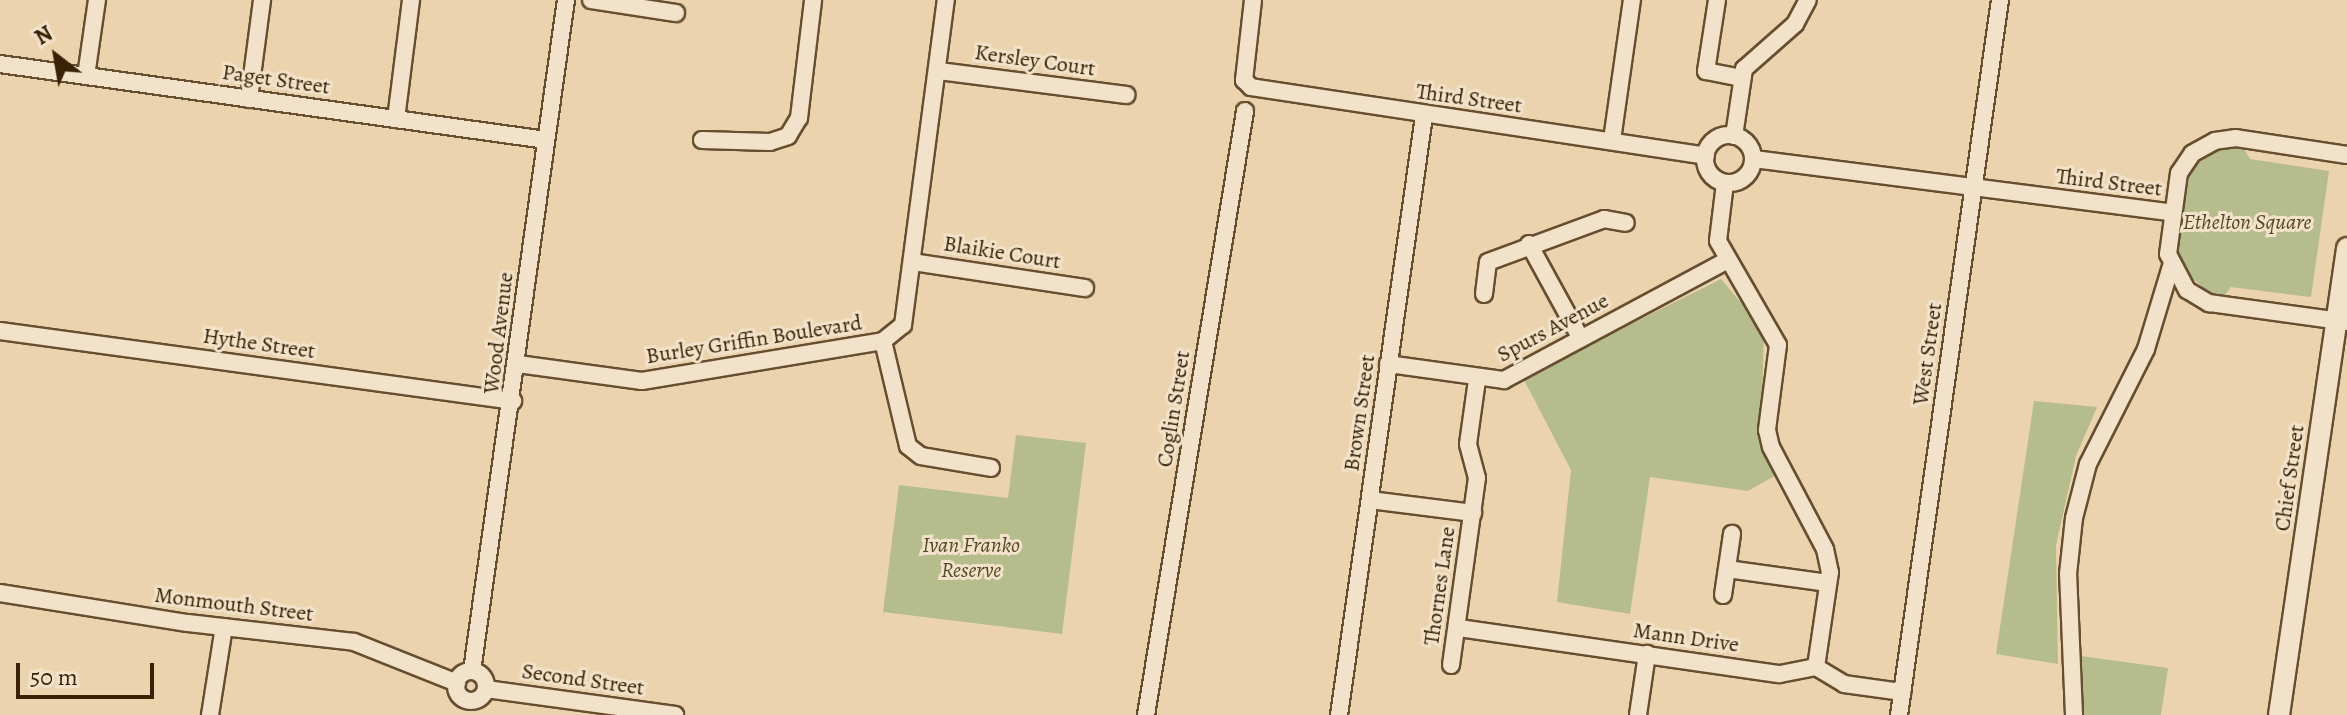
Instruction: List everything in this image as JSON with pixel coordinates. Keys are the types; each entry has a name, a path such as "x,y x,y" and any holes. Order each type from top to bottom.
{"street":[{"path":"86,76 97,0"},
{"path":"249,99 262,0"},
{"path":"396,119 411,0"},
{"name":"Wood Avenue","path":"472,671 513,401 566,0"},
{"path":"591,0 676,13"},
{"path":"702,140 770,142 788,136 799,118 813,0"},
{"name":"Burley Griffin Boulevard","path":"518,364 642,381 883,341 903,325 946,0"},
{"name":"Third Street","path":"1253,0 1244,80 1251,87 1424,116 1612,140 1706,156"},
{"path":"1612,140 1632,0"},
{"path":"1717,0 1706,71 1742,78"},
{"path":"1734,136 1742,78 1753,59 1795,24 1808,0"},
{"name":"West Street","path":"1899,715 2000,0"},
{"name":"Paget Street","path":"0,64 546,140"},
{"name":"Kersley Court","path":"939,71 1126,95"},
{"name":"Coglin Street","path":"1146,715 1245,111"},
{"name":"Brown Street","path":"1339,715 1424,116"},
{"path":"1734,136 1747,144 1754,159 1744,179 1725,183 1710,174 1706,156 1717,139 1734,136"},
{"path":"2074,715 2068,574 2074,518 2088,464 2146,349 2171,266 2173,213 2179,173 2192,154 2215,141 2236,138 2347,155"},
{"name":"Third Street","path":"1754,159 2173,213"},
{"path":"1725,183 1718,241 1726,261 1778,345 1767,430 1771,447 1825,549 1828,583 1816,667 1844,684 1902,692"},
{"path":"1484,294 1488,262 1529,244 1604,219 1626,223"},
{"path":"1529,244 1581,339"},
{"name":"Chief Street","path":"2279,715 2342,322 2347,248"},
{"name":"Spurs Avenue","path":"1388,364 1477,380 1504,380 1726,261"},
{"name":"Blaikie Court","path":"913,262 1085,288"},
{"path":"2171,266 2194,295 2209,303 2342,322"},
{"path":"2157,305 2194,295"},
{"name":"Hythe Street","path":"0,331 513,401"},
{"path":"883,341 908,446 921,456 991,468"},
{"name":"Thornes Lane","path":"1451,665 1459,628 1477,478 1468,444 1477,380"},
{"name":"Thornes Lane","path":"1370,500 1473,513"},
{"path":"1723,595 1732,534"},
{"path":"1727,569 1828,583"},
{"name":"Monmouth Street","path":"0,593 224,627 354,642 457,683"},
{"path":"210,715 224,627"},
{"name":"Mann Drive","path":"1459,628 1780,674 1816,667"},
{"path":"1638,715 1647,654"},
{"path":"472,671 481,675 486,689 465,707 457,683 472,671"},
{"name":"Second Street","path":"486,689 675,715"}],"green space":[{"name":"Ethelton Square","path":"2223,147 2244,149 2250,159 2329,171 2311,297 2231,287 2225,295 2210,294 2182,268 2177,250 2186,182 2193,166"},
{"path":"1721,279 1764,330 1761,437 1778,474 1748,491 1650,477 1630,614 1557,602 1571,470 1523,378"},
{"path":"2034,401 2097,407 2076,456 2056,545 2058,664 1996,654"},
{"name":"Ivan Franko Reserve","path":"1016,435 1086,443 1062,634 883,612 899,485 1008,498"},
{"path":"2081,656 2168,668 2161,715 2083,715"}]}
